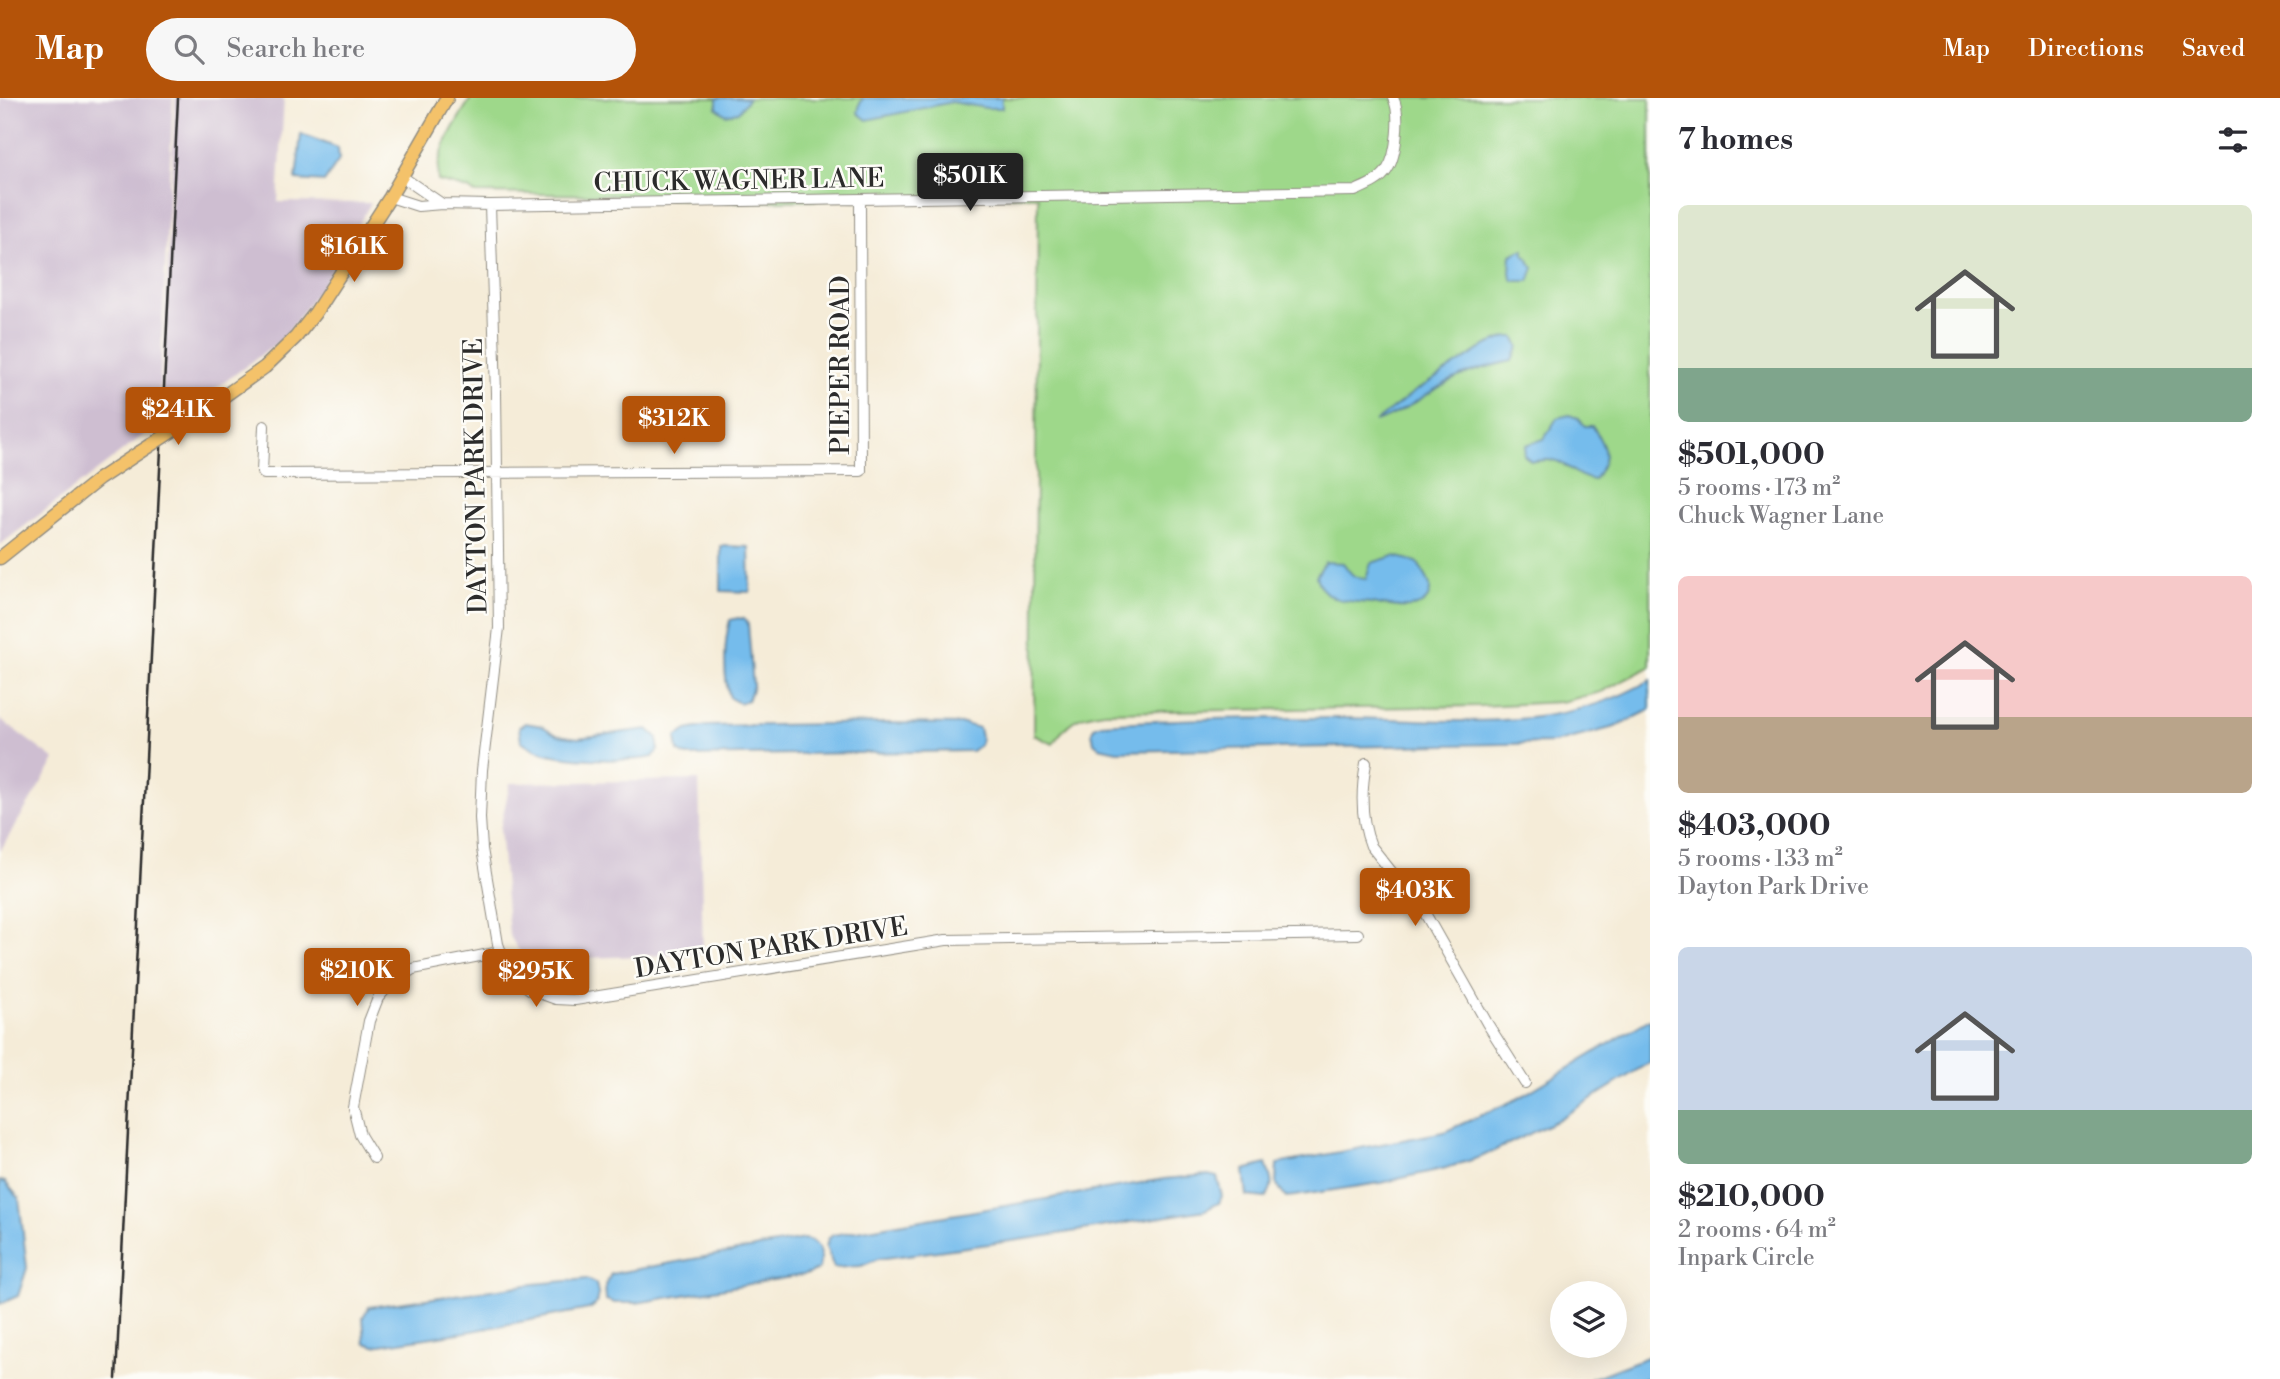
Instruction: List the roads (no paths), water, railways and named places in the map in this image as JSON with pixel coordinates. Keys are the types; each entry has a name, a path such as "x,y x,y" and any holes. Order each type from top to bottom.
{"main road":[{"path":"0,558 99,479 247,382 296,337 331,289 390,197 447,98"}],"street":[{"name":"CHUCK WAGNER LANE","path":"390,197 418,205 489,205 1354,191 1373,183 1387,170 1395,148 1397,106 1393,98"},
{"path":"401,176 442,204"},
{"name":"PIEPER ROAD","path":"264,426 264,474 861,471 860,200"},
{"name":"DAYTON PARK DRIVE","path":"489,205 499,628 482,770 480,818 483,858 500,952 513,974 531,990 556,999 575,1000 946,940 1357,934"},
{"path":"1366,763 1362,784 1363,814 1371,846 1426,915 1480,1013 1525,1083"},
{"path":"374,1158 360,1135 353,1107 366,1032 378,998 391,983 413,969 500,952"}],"water":[{"path":"717,98 749,98 738,112 726,115 717,108"},
{"path":"863,98 1002,98 1002,108 952,102 867,120 858,113"},
{"path":"301,134 338,148 339,160 324,182 296,180"},
{"path":"1524,249 1524,254 1534,268 1529,281 1513,281 1510,273 1511,255"},
{"path":"1514,337 1519,347 1512,361 1456,378 1404,409 1375,422 1414,392 1487,345"},
{"path":"1569,415 1578,418 1585,426 1593,426 1604,448 1605,458 1594,480 1556,461 1531,461 1524,455 1526,445 1544,439 1557,418"},
{"path":"721,546 749,547 750,592 721,591"},
{"path":"1394,556 1417,562 1427,577 1429,596 1417,606 1398,607 1341,600 1324,591 1316,576 1325,562 1343,563 1353,576 1366,579 1371,563"},
{"path":"744,619 748,624 753,686 748,700 739,703 730,698 725,659 730,620"},
{"path":"1650,680 1650,710 1615,727 1554,743 1117,751 1099,747 1094,743 1092,732 1094,727 1101,724 1193,719 1502,720 1578,709 1615,697"},
{"path":"525,723 542,726 557,735 578,738 648,729 658,738 658,750 653,757 629,759 579,758 550,754 521,741 519,727"},
{"path":"965,724 979,728 980,745 972,751 686,756 678,751 676,737 687,730 707,726"},
{"path":"1650,1019 1650,1062 1554,1122 1481,1157 1380,1183 1295,1196 1285,1197 1276,1183 1277,1164 1444,1132 1517,1099"},
{"path":"1266,1164 1272,1182 1268,1193 1265,1198 1247,1196 1244,1170"},
{"path":"1208,1175 1217,1177 1222,1196 1219,1203 1205,1210 1040,1237 878,1259 861,1266 834,1268 826,1247 828,1239 833,1235 1164,1179"},
{"path":"0,1181 5,1182 19,1198 27,1268 18,1296 0,1304"},
{"path":"804,1239 814,1242 820,1253 819,1268 809,1274 636,1303 606,1300 605,1286 611,1274"},
{"path":"587,1279 596,1284 598,1296 596,1304 589,1309 374,1346 365,1343 363,1317 369,1307"},
{"path":"1650,1356 1650,1379 1590,1379"}],"railway":[{"path":"116,1379 178,98"}]}
